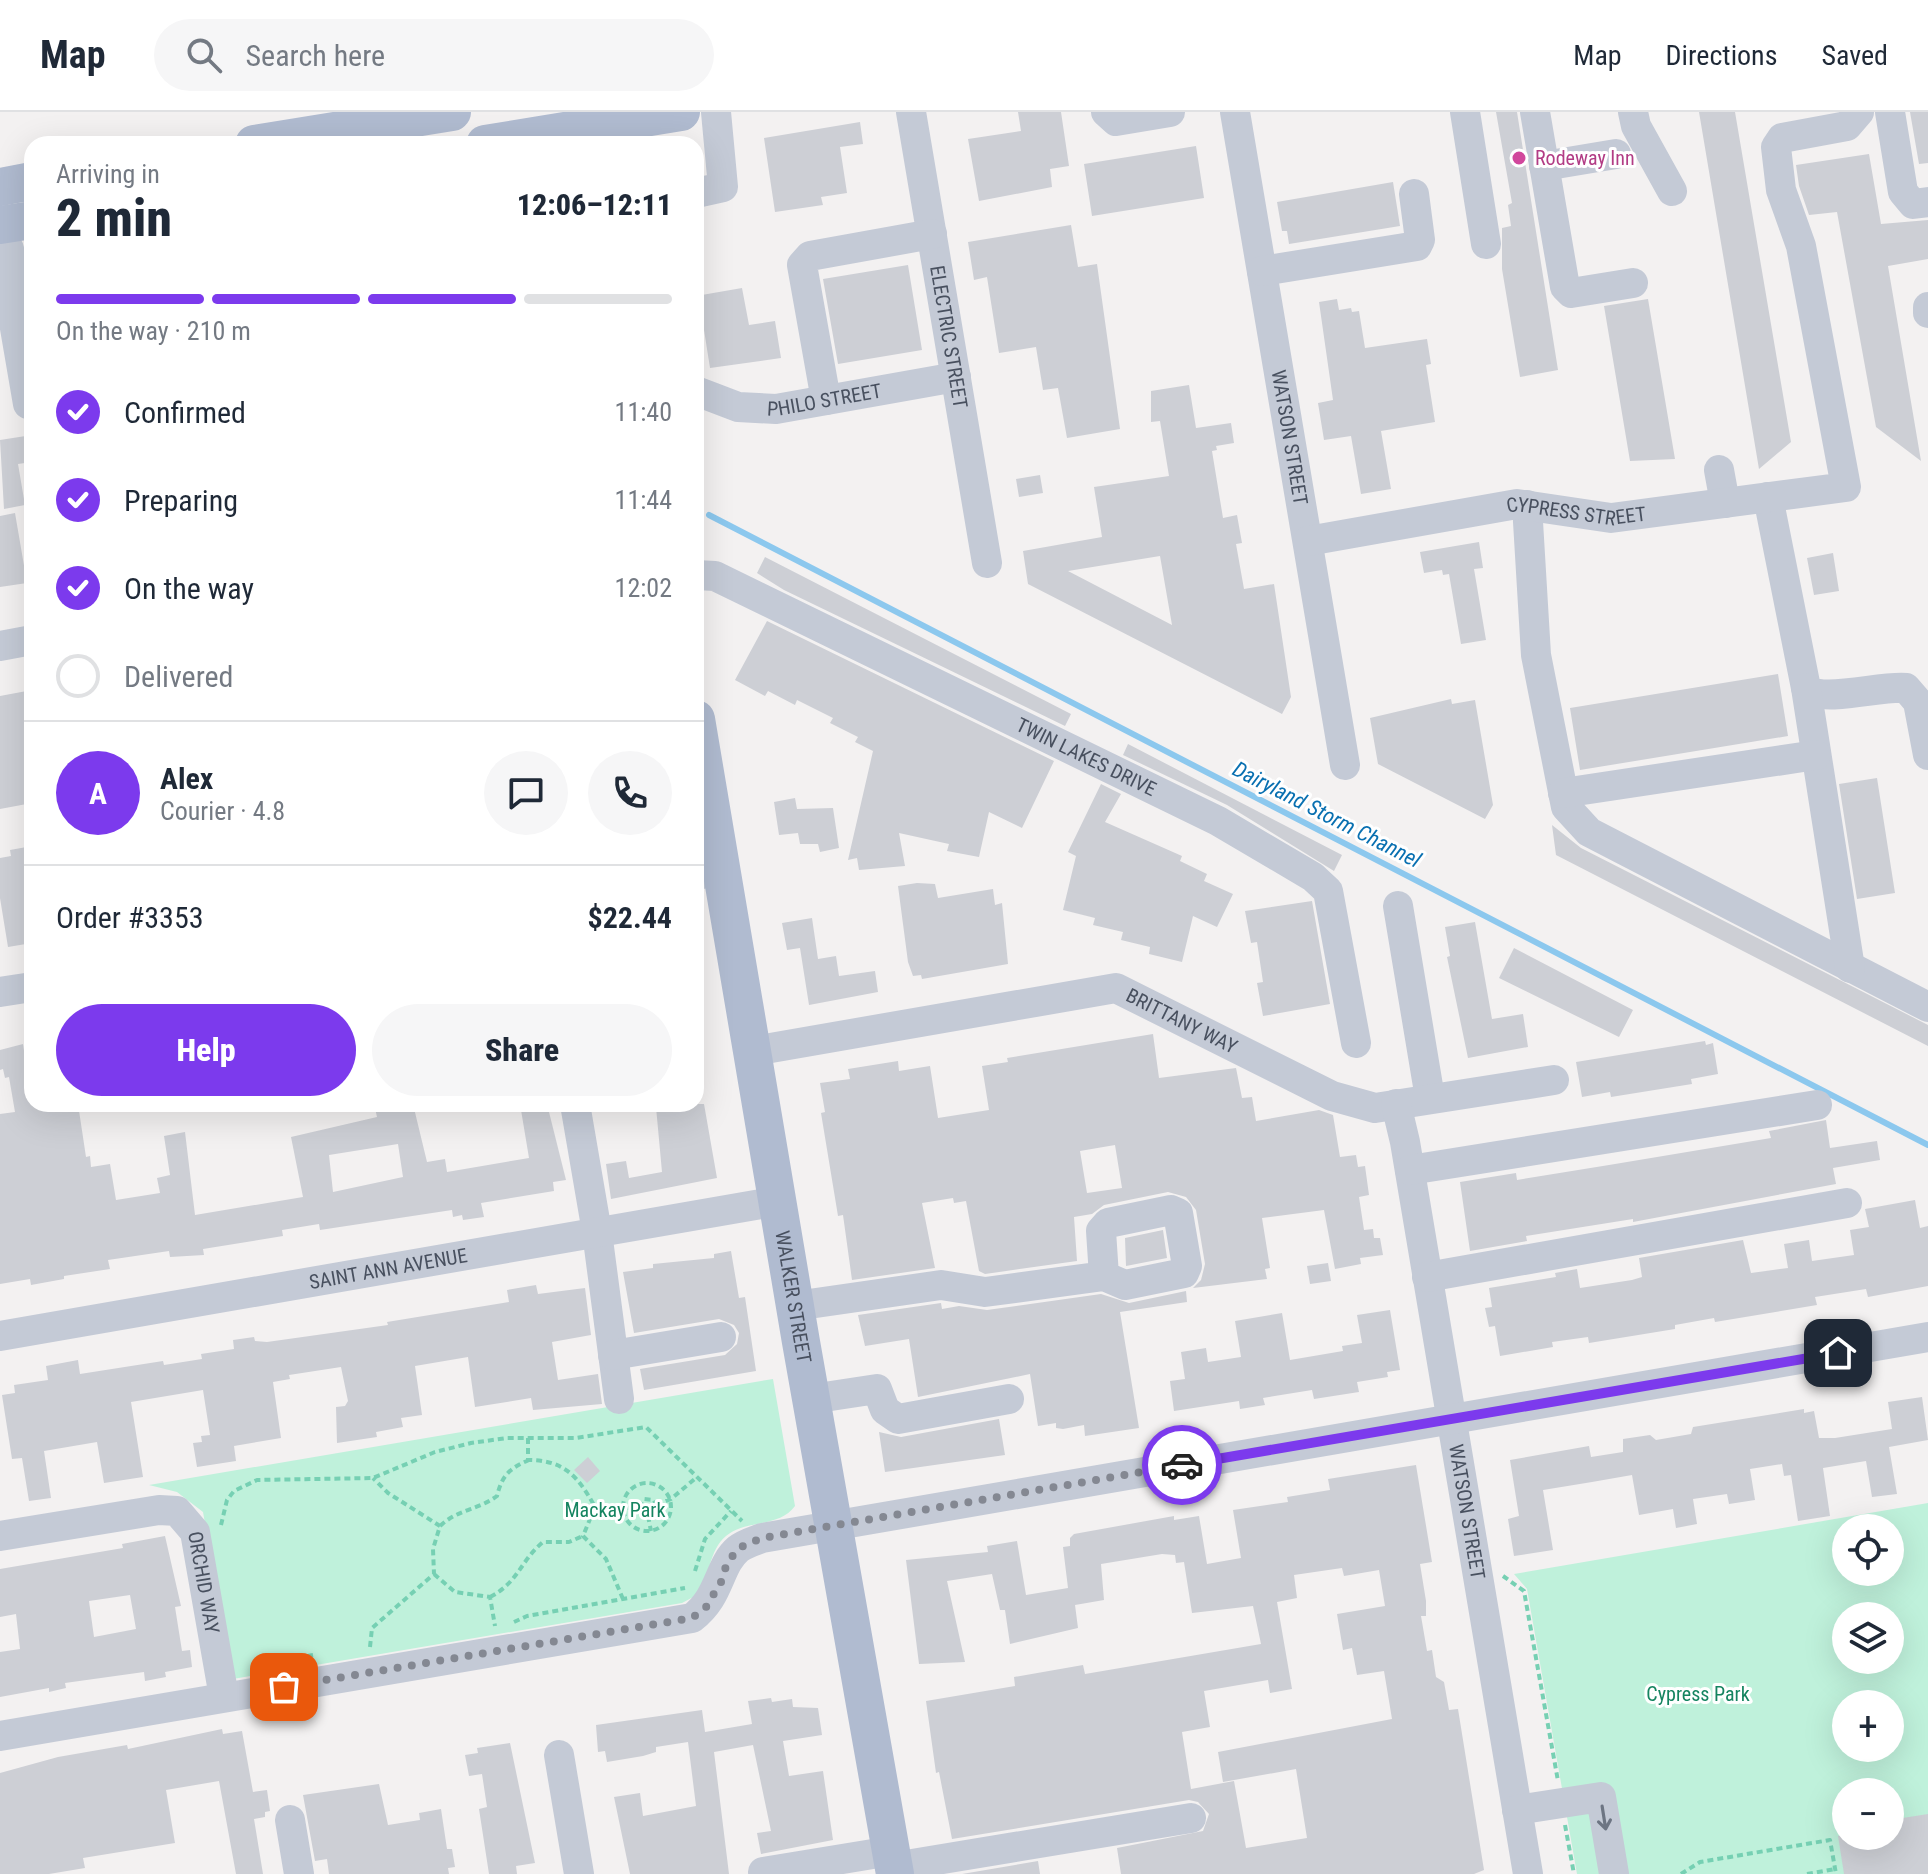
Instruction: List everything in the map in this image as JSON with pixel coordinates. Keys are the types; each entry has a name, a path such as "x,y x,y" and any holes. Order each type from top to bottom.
{"main road":[{"path":"304,136 452,112"},
{"path":"541,136 681,112"},
{"path":"0,187 24,182"},
{"path":"0,225 24,221"},
{"name":"WALKER STREET","path":"704,814 709,873 753,1051 894,1864"}],"street":[{"path":"704,191 723,187 716,112"},
{"name":"ELECTRIC STREET","path":"911,112 987,563"},
{"path":"1106,112 1116,121 1170,112"},
{"name":"WATSON STREET","path":"1235,112 1345,765"},
{"path":"1465,112 1486,244"},
{"path":"1535,112 1565,287 1571,293 1633,283"},
{"path":"1633,112 1636,126 1672,191"},
{"name":"CYPRESS STREET","path":"1308,541 1517,504 1611,518 1846,487 1801,246 1785,208 1776,147 1782,138 1847,126 1859,112"},
{"path":"1890,112 1903,192 1913,204 1928,202"},
{"path":"1544,166 1616,154"},
{"path":"1262,271 1417,246 1420,240 1414,194"},
{"path":"826,400 802,265 810,256 932,234"},
{"path":"0,243 9,249 14,278 5,291 24,384"},
{"name":"PHILO STREET","path":"704,394 738,407 776,409 956,377"},
{"path":"1719,470 1725,503"},
{"path":"1768,497 1806,688 1850,968"},
{"path":"1527,505 1536,655 1566,807 1589,832 1928,1007"},
{"name":"TWIN LAKES DRIVE","path":"704,575 715,576 1218,821 1313,877 1328,891 1356,1043"},
{"path":"0,646 24,642"},
{"path":"1806,688 1813,695 1825,696 1886,686 1906,688 1918,702 1928,755"},
{"path":"1563,793 1816,755"},
{"path":"1398,906 1430,1098"},
{"path":"0,992 24,988"},
{"name":"BRITTANY WAY","path":"753,1051 1116,988 1332,1096 1375,1108 1554,1080"},
{"name":"WATSON STREET","path":"1396,1104 1410,1170 1528,1874"},
{"path":"1410,1170 1817,1105"},
{"path":"576,1112 597,1232 619,1399"},
{"name":"SAINT ANN AVENUE","path":"0,1336 778,1201"},
{"path":"1427,1277 1847,1203"},
{"path":"795,1306 941,1285 985,1292 1104,1276"},
{"path":"613,1355 721,1337"},
{"path":"0,1736 692,1618 706,1607 721,1582 727,1563 739,1548 762,1538 1928,1337"},
{"path":"811,1399 877,1389 885,1410 898,1419 1009,1399"},
{"name":"ORCHID WAY","path":"0,1536 159,1510 177,1511 195,1532 224,1697"},
{"path":"559,1755 579,1874"},
{"path":"1517,1810 1601,1797 1614,1874"},
{"path":"763,1872 894,1864 1191,1818"},
{"path":"290,1820 299,1874"}],"path":[{"path":"220,1529 227,1500 246,1483 273,1479 373,1478 454,1447 528,1438 576,1438 646,1427 746,1526"},
{"path":"528,1438 529,1460"},
{"path":"545,1459 570,1470 581,1481 595,1507 583,1536 569,1542 543,1542 528,1554 511,1585 490,1597 455,1592 443,1585 434,1574 433,1549 440,1526 453,1513 482,1508 497,1496 501,1481 512,1468 529,1460 545,1459"},
{"path":"656,1505 671,1499 697,1477"},
{"path":"373,1478 388,1493 440,1526"},
{"path":"646,1483 662,1487 671,1499 671,1515 659,1529 651,1531 635,1529 622,1507 631,1488 646,1483"},
{"path":"644,1499 654,1500 656,1505 654,1513 648,1516 642,1515 638,1508 644,1499"},
{"path":"595,1507 638,1508"},
{"path":"694,1578 705,1539 731,1511"},
{"path":"648,1516 651,1531"},
{"path":"583,1536 606,1559 623,1599"},
{"path":"1498,1573 1524,1591 1574,1874"},
{"path":"370,1647 372,1628 434,1574"},
{"path":"490,1597 493,1628 527,1616 674,1591 690,1584"},
{"path":"360,1650 384,1645"},
{"path":"265,1665 325,1654"},
{"path":"1681,1874 1700,1862 1830,1840 1836,1872 1807,1874"}],"green space":[{"name":"Mackay Park","path":"773,1379 795,1506 780,1518 743,1527 726,1536 716,1548 699,1594 682,1603 233,1679 203,1512 177,1492 149,1485"},
{"name":"Cypress Park","path":"1928,1503 1928,1874 1577,1874 1527,1589 1514,1574 1832,1519 1832,1586 1904,1586 1904,1514 1864,1514"}],"building":[{"path":"1018,112 1061,112 1069,166 1050,169 1052,187 979,201 968,139 1021,131"},
{"path":"1496,112 1517,112 1558,370 1520,377 1502,269 1502,228 1511,226 1508,205 1512,203"},
{"path":"1699,112 1735,112 1791,442 1759,469"},
{"path":"1910,112 1928,112 1928,163 1919,164"},
{"path":"860,122 863,144 840,147 847,193 821,197 823,205 775,212 764,138"},
{"path":"1196,146 1204,198 1092,216 1084,164"},
{"path":"1869,154 1881,224 1928,220 1928,259 1888,266 1921,461 1876,427 1837,212 1809,215 1799,186 1796,165"},
{"path":"1393,182 1400,226 1289,244 1287,231 1282,231 1277,202"},
{"path":"1071,225 1078,267 1097,264 1120,429 1067,438 1058,388 1043,390 1036,347 999,353 987,277 974,280 968,242"},
{"path":"908,265 922,350 838,364 823,279"},
{"path":"742,288 749,325 775,321 781,358 710,368 704,330 704,295"},
{"path":"1337,299 1339,310 1351,308 1352,312 1359,311 1365,348 1427,339 1431,364 1426,365 1435,422 1381,431 1391,489 1361,494 1351,436 1324,440 1318,403 1333,400 1319,302"},
{"path":"1648,299 1675,459 1630,461 1604,306"},
{"path":"1189,385 1196,428 1231,423 1234,443 1216,446 1217,450 1212,451 1223,518 1237,515 1242,543 1236,544 1244,589 1274,584 1291,697 1282,714 1028,584 1023,551 1102,537 1094,487 1169,476 1160,421 1151,422 1151,391","holes":["1160,556 1172,625 1068,571"]},
{"path":"24,436 24,463 18,464 24,505 4,509 0,440"},
{"path":"1040,475 1043,493 1019,497 1016,479"},
{"path":"15,513 24,583 0,587 0,516"},
{"path":"1479,542 1483,568 1474,569 1486,640 1461,644 1449,574 1443,575 1442,570 1424,573 1420,552"},
{"path":"1833,553 1839,591 1814,595 1807,558"},
{"path":"765,557 1071,714 1065,726 784,590 757,573"},
{"path":"767,621 1054,761 1022,828 989,812 979,857 947,851 949,844 899,833 905,866 859,870 857,858 848,860 873,751 855,742 858,737 830,723 833,718 797,700 795,705 768,691 765,696 735,680"},
{"path":"1778,674 1788,736 1580,770 1570,708"},
{"path":"24,692 24,804 0,809 0,696"},
{"path":"1451,699 1452,704 1475,700 1493,805 1485,819 1378,764 1370,718"},
{"path":"1128,744 1342,855 1334,871 1227,805 1123,755"},
{"path":"1877,778 1895,893 1857,899 1839,784"},
{"path":"1101,784 1121,794 1105,822 1182,856 1180,861 1207,874 1204,881 1233,894 1217,927 1193,916 1182,962 1149,954 1150,947 1121,940 1123,932 1093,925 1095,918 1063,910 1076,856 1068,852"},
{"path":"795,798 797,809 833,808 839,848 820,852 818,844 800,844 798,833 779,835 774,802"},
{"path":"1552,825 1581,848 1928,1025 1928,1046 1556,855"},
{"path":"24,847 24,944 8,947 0,898 0,858 11,856 10,850"},
{"path":"935,884 938,898 993,889 995,905 1002,903 1008,964 922,979 921,975 913,976 908,962 898,886"},
{"path":"1312,901 1330,1004 1263,1016 1257,983 1263,982 1257,942 1251,943 1245,911"},
{"path":"812,918 818,959 836,956 839,976 875,971 878,992 809,1005 800,948 787,950 782,923"},
{"path":"1475,922 1492,1019 1523,1014 1528,1047 1468,1058 1447,957 1450,956 1445,927"},
{"path":"1514,948 1633,1010 1619,1037 1499,978"},
{"path":"1153,1034 1159,1078 1236,1068 1242,1098 1252,1097 1256,1121 1319,1110 1333,1115 1340,1157 1356,1155 1358,1167 1365,1166 1369,1195 1359,1197 1364,1230 1373,1229 1374,1238 1380,1238 1383,1255 1360,1258 1361,1264 1335,1269 1324,1210 1262,1218 1270,1268 1265,1269 1267,1279 1193,1288 1201,1280 1205,1264 1196,1210 1186,1197 1168,1192 1104,1205 1092,1214 1074,1217 1077,1261 985,1274 979,1271 966,1201 954,1203 953,1198 922,1203 935,1268 852,1280 843,1215 838,1216 821,1113 825,1112 820,1083 850,1079 848,1069 898,1061 899,1071 930,1066 938,1118 989,1110 982,1066 1008,1062 1007,1058","holes":["1115,1145 1122,1188 1087,1193 1080,1151"]},
{"path":"1705,1041 1706,1045 1713,1043 1718,1074 1691,1079 1692,1084 1611,1097 1610,1092 1582,1097 1576,1062"},
{"path":"23,1044 24,1112 79,1112 86,1157 90,1156 91,1167 110,1164 116,1200 160,1193 157,1178 170,1175 164,1136 185,1132 195,1215 303,1197 291,1137 377,1117 376,1112 415,1112 427,1162 445,1159 447,1172 529,1158 521,1112 549,1112 566,1180 553,1182 554,1191 481,1203 484,1217 463,1220 462,1215 453,1217 452,1210 320,1230 319,1224 282,1230 283,1236 203,1249 204,1255 170,1257 169,1251 108,1260 110,1269 64,1276 64,1279 31,1285 30,1279 0,1284 0,1114 15,1112 9,1077 5,1078 3,1069 0,1070 0,1050","holes":["398,1144 403,1177 333,1192 329,1155"]},
{"path":"704,1104 717,1178 611,1199 606,1164 626,1161 629,1178 662,1172 656,1112 704,1112"},
{"path":"1826,1120 1830,1148 1877,1141 1880,1160 1833,1168 1836,1184 1633,1222 1633,1219 1526,1236 1527,1241 1470,1251 1460,1182 1516,1173 1517,1180 1771,1138 1769,1131"},
{"path":"1915,1200 1920,1228 1928,1226 1928,1286 1868,1297 1866,1289 1815,1297 1817,1305 1715,1322 1714,1318 1675,1325 1675,1329 1589,1343 1588,1337 1552,1342 1553,1347 1500,1356 1495,1326 1489,1327 1485,1308 1492,1307 1489,1288 1556,1277 1555,1273 1577,1269 1580,1288 1632,1280 1642,1277 1639,1258 1743,1240 1751,1273 1788,1268 1784,1244 1809,1240 1812,1261 1854,1255 1850,1230 1869,1227 1865,1209"},
{"path":"1163,1230 1167,1258 1126,1266 1125,1238"},
{"path":"731,1251 739,1298 745,1297 756,1371 644,1390 640,1369 725,1355 737,1344 739,1333 734,1325 719,1319 634,1333 623,1272 653,1268 653,1264 714,1258 714,1254"},
{"path":"1328,1263 1331,1281 1310,1284 1307,1266"},
{"path":"536,1285 538,1294 585,1288 591,1335 552,1342 558,1380 598,1374 602,1404 533,1410 531,1398 475,1407 468,1357 415,1366 422,1415 401,1418 403,1427 376,1432 377,1437 337,1443 336,1407 345,1406 348,1401 341,1367 289,1375 290,1379 273,1382 281,1438 234,1446 236,1461 197,1467 193,1443 202,1442 201,1436 210,1435 203,1390 131,1402 143,1477 104,1483 97,1442 44,1451 51,1498 29,1501 22,1458 12,1459 2,1395 15,1393 14,1385 48,1380 46,1366 78,1360 80,1374 163,1361 164,1365 202,1359 201,1354 234,1349 233,1340 254,1337 255,1341 267,1342 388,1325 387,1322 509,1302 507,1290"},
{"path":"1186,1291 1187,1302 1120,1312 1139,1428 1085,1436 1084,1425 1063,1429 1056,1428 1056,1423 1038,1426 1030,1374 918,1397 909,1339 865,1346 858,1315 941,1303 942,1309 959,1306 987,1310 1101,1294 1129,1303"},
{"path":"1390,1310 1400,1370 1387,1372 1388,1377 1357,1382 1359,1392 1314,1399 1312,1390 1263,1398 1265,1405 1240,1409 1239,1401 1174,1411 1170,1381 1185,1379 1181,1352 1206,1348 1208,1362 1241,1357 1235,1321 1282,1313 1290,1360 1343,1351 1342,1346 1362,1343 1357,1315"},
{"path":"1922,1397 1928,1440 1889,1447 1897,1494 1872,1497 1866,1461 1823,1468 1830,1516 1798,1521 1791,1475 1784,1476 1782,1464 1750,1469 1755,1500 1729,1504 1727,1494 1693,1499 1697,1524 1676,1528 1673,1509 1639,1515 1632,1475 1543,1490 1553,1550 1514,1556 1508,1519 1519,1516 1510,1460 1589,1446 1591,1457 1623,1452 1623,1439 1650,1435 1656,1440 1691,1434 1693,1427 1804,1409 1804,1413 1814,1411 1819,1438 1835,1438 1892,1429 1888,1402"},
{"path":"999,1419 1005,1455 885,1472 879,1432 901,1437"},
{"path":"588,1457 600,1471 587,1483 574,1470"},
{"path":"1416,1465 1432,1562 1420,1564 1426,1601 1426,1616 1421,1616 1427,1651 1432,1650 1436,1677 1444,1682 1449,1710 1458,1709 1484,1870 1474,1874 1121,1874 1117,1848 1203,1831 1209,1814 1198,1802 1189,1800 952,1839 939,1772 936,1773 926,1701 1015,1686 1014,1677 1083,1665 1085,1674 1261,1644 1253,1606 1192,1613 1184,1562 1176,1563 1175,1555 1162,1554 1101,1564 1104,1600 1075,1605 1078,1628 1010,1644 1005,1610 1000,1610 992,1574 947,1581 965,1662 919,1664 906,1560 988,1552 987,1546 1017,1541 1026,1595 1068,1588 1063,1547 1070,1546 1070,1538 1074,1534 1174,1516 1174,1520 1199,1516 1207,1564 1241,1558 1233,1510 1288,1502 1287,1497 1330,1490 1328,1479","holes":["1342,1568 1344,1576 1379,1570 1385,1606 1337,1614 1343,1650 1352,1648 1357,1675 1384,1671 1392,1719 1218,1752 1223,1782 1296,1769 1307,1838 1246,1848 1234,1781 1191,1789 1182,1732 1210,1727 1204,1691 1268,1680 1270,1693 1292,1689 1277,1602 1297,1598 1294,1575"]},
{"path":"165,1536 181,1606 175,1607 182,1651 190,1650 192,1667 165,1672 166,1677 145,1681 144,1672 65,1683 66,1688 49,1692 49,1688 0,1697 0,1652 20,1649 16,1614 0,1617 0,1569 123,1548 122,1544","holes":["130,1595 136,1629 94,1637 89,1601"]},
{"path":"771,1698 772,1702 792,1699 793,1707 818,1708 822,1735 783,1741 789,1776 823,1771 833,1840 761,1854 757,1833 771,1831 753,1745 714,1752 729,1874 630,1874 614,1797 640,1793 643,1816 696,1806 688,1742 656,1747 656,1752 643,1756 607,1762 605,1751 598,1752 596,1725 702,1710 705,1732 752,1724 748,1701"},
{"path":"222,1729 223,1734 242,1731 253,1792 267,1790 270,1811 265,1812 265,1817 254,1819 263,1874 236,1874 219,1781 166,1790 175,1843 83,1858 85,1868 49,1874 0,1874 0,1773 58,1757 127,1745 128,1749"},
{"path":"510,1743 535,1863 516,1866 517,1874 489,1874 479,1809 487,1807 482,1774 469,1776 465,1755 478,1753 477,1748"},
{"path":"379,1784 388,1825 420,1820 419,1813 441,1809 447,1849 452,1849 455,1867 448,1868 449,1874 329,1874 327,1859 315,1861 303,1795"},
{"path":"1928,1814 1928,1874 1844,1874 1840,1850 1904,1850 1904,1818"},
{"path":"1038,1861 1040,1874 962,1874"}],"waterway":[{"name":"Dairyland Storm Channel","path":"709,515 1928,1145"}],"way so far":[{"path":"284,1687 692,1618 706,1607 721,1582 727,1563 739,1548 762,1538 1182,1465"}],"place":[{"name":"Rodeway Inn","path":"1519,158"}],"route":[{"path":"1182,1465 1838,1353"}]}
